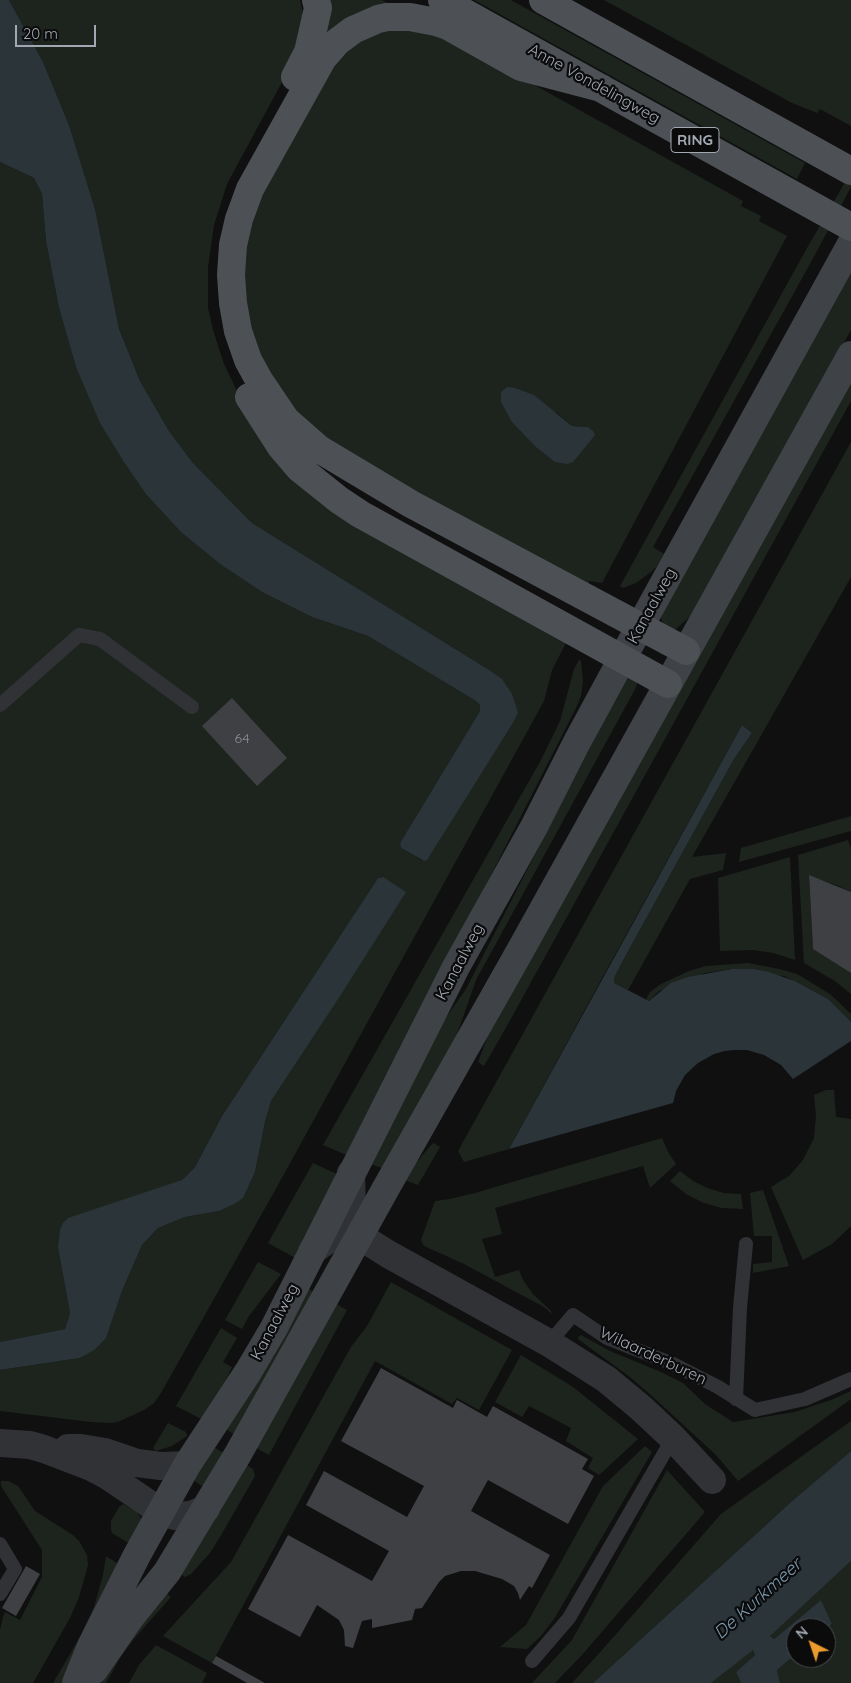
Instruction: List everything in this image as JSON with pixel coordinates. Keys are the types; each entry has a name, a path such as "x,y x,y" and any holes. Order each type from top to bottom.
{"main road":[{"path":"316,0 318,8 308,52 241,173 228,206 222,228 217,266 219,308 224,335 240,378 252,403 281,447 299,468 339,500 360,514 668,684"},
{"name":"Anne Vondelingweg","path":"442,0 851,227"},
{"path":"543,0 851,171"},
{"path":"578,0 626,46"},
{"path":"601,88 521,67 448,26 436,22 410,17 387,17 353,30 337,42 323,58 250,189 239,219 233,245 231,275 233,303 238,331 248,360 286,420 308,440 326,453 411,504 686,651"},
{"name":"Kanaalweg","path":"76,1683 91,1646 115,1598 187,1465 270,1336 456,968 534,827 622,659 851,244"},
{"name":"Kanaalweg","path":"85,1683 130,1618 167,1572 206,1508 851,355"}],"street":[{"path":"351,1174 352,1210 360,1235"},
{"path":"312,1251 332,1237 353,1232 388,1254 549,1343 606,1379 641,1408 673,1438 712,1480"},
{"path":"0,1444 30,1445 91,1467 108,1476 161,1512 175,1516 190,1516 206,1508"},
{"path":"44,1449 81,1448 105,1452 138,1463 161,1466 187,1465"}],"lane":[{"path":"0,705 79,635 100,639 192,707"},
{"path":"736,1399 740,1308 746,1244"},
{"name":"Wilaarderburen","path":"549,1343 573,1315 607,1338 674,1364 718,1387 755,1410 805,1399 851,1379"},
{"path":"532,1662 569,1618 673,1438"},
{"path":"0,1544 15,1569 0,1594"}],"shaded area":[{"path":"9,0 300,0 303,15 300,44 288,71 227,184 214,225 208,267 208,308 224,364 238,393 270,447 566,643 552,670 544,701 278,1185 161,1393 154,1403 144,1410 112,1423 0,1411 0,1370 80,1358 106,1337 122,1291 142,1245 158,1228 185,1217 219,1211 243,1197 255,1172 271,1101 346,986 383,877 378,878 222,1116 195,1167 182,1180 164,1187 58,1248 70,1313 65,1329 0,1342 0,162 34,178 42,194 46,241 59,308 76,367 182,533 220,564 262,592 312,617 368,636 480,705 480,711 400,843 401,848 423,861 511,726 486,668 252,523 193,463 169,431 140,381 119,329 95,209 69,125 43,62"},
{"path":"328,0 382,0 393,6 328,35 325,33"},
{"path":"474,0 511,0 805,163 797,179"},
{"path":"604,0 851,0 851,126 820,109 817,113 792,103"},
{"path":"406,29 438,32 743,201 741,206 761,216 759,221 787,236 602,583 589,581 588,585 560,575 303,426 247,334 240,255 273,162 346,48 382,31","holes":["556,412 572,426 588,427 536,447"]},
{"path":"851,172 851,187 653,547 664,554 651,572 636,583 623,588 620,586"},
{"path":"851,271 851,330 695,612 675,630 663,624 662,611"},
{"path":"851,382 851,401 484,1066 478,1062 497,1012"},
{"path":"851,442 851,577 692,857 726,853 723,870 690,879 628,990 613,983 626,955 734,759 752,733 742,725 509,1149 464,1162 458,1151"},
{"path":"579,660 581,661 583,681 581,696 576,708 465,926 351,1157 323,1145 541,760 560,721 574,669"},
{"path":"628,677 636,681 637,685 476,980 448,1060 387,1170 365,1162 420,1054 466,989 624,681"},
{"path":"851,816 851,831 739,862 741,848"},
{"path":"848,840 851,849 851,892 809,876 813,949 851,973 851,994 835,981 804,963 798,855"},
{"path":"790,857 795,960 773,953 753,950 720,951 718,878"},
{"path":"748,963 797,974 830,994 851,1014 851,1022 828,999 784,976 732,969 705,973 659,991 649,1001 646,999 650,992 661,984 689,971 706,966"},
{"path":"826,1090 834,1090 836,1117 851,1119 851,1226 832,1244 803,1260 771,1187 789,1176 803,1160 814,1138 816,1116 814,1095"},
{"path":"662,1138 676,1164 650,1188 643,1166 495,1208 502,1234 482,1239 495,1277 519,1270 523,1280 533,1294 552,1314 544,1307 464,1264 424,1246 421,1240 435,1201 475,1193"},
{"path":"433,1143 440,1147 418,1185 402,1179"},
{"path":"313,1163 341,1176 299,1260 268,1243"},
{"path":"680,1171 693,1181 707,1188 724,1193 741,1194 743,1209 722,1208 704,1203 686,1194 670,1181"},
{"path":"763,1190 789,1266 753,1273 753,1264 772,1262 772,1236 754,1236 750,1193"},
{"path":"258,1262 281,1274 249,1316 242,1329 225,1320"},
{"path":"391,1282 512,1350 479,1410 457,1398 452,1404 375,1361 212,1663 163,1636 231,1562 351,1347 367,1326"},
{"path":"304,1286 319,1295 239,1437 222,1427"},
{"path":"331,1301 347,1310 269,1455 251,1445"},
{"path":"221,1328 237,1338 223,1362 232,1367 214,1406 203,1420 176,1406"},
{"path":"581,1335 610,1351 683,1383 705,1404 733,1422 795,1412 851,1391 851,1399 738,1481 716,1455 653,1397 630,1377 578,1339"},
{"path":"521,1355 573,1387 638,1439 599,1475 588,1468 593,1458 566,1441 571,1428 529,1406 522,1417 495,1402"},
{"path":"851,1421 851,1451 791,1502 593,1683 572,1683 721,1514"},
{"path":"168,1423 186,1432 187,1436 172,1446 156,1451 153,1448"},
{"path":"212,1446 227,1455 205,1488 190,1478"},
{"path":"645,1446 652,1452 554,1619 541,1636 527,1649 500,1647 526,1625 603,1486"},
{"path":"242,1462 253,1469 255,1476 210,1553 191,1574 185,1577 176,1571"},
{"path":"667,1470 705,1512 582,1655 555,1683 532,1683 572,1640"},
{"path":"1,1481 8,1481 18,1486 35,1511 73,1535 87,1555 88,1565 79,1597 70,1618 33,1683 0,1683 0,1630 3,1617 5,1612 20,1620 42,1577 42,1550 1,1486"},
{"path":"123,1504 137,1512 142,1520 132,1545 112,1533 111,1529 111,1521 119,1507"},
{"path":"106,1556 120,1565 63,1683 53,1683 80,1637 94,1607"},
{"path":"851,1561 851,1683 780,1683 777,1670 786,1662 786,1668 836,1668 836,1618 829,1618 821,1600 799,1618 789,1618"},
{"path":"162,1590 171,1597 133,1640 106,1683 97,1683"},
{"path":"786,1620 786,1629 774,1639 769,1636"},
{"path":"156,1645 207,1673 202,1683 129,1683 139,1665"},
{"path":"753,1649 755,1655 736,1672 741,1683 711,1683"}],"water":[{"path":"0,0 9,0 43,62 69,125 95,209 119,329 140,381 169,431 193,463 252,523 486,668 502,679 512,694 518,713 427,860 424,861 401,848 400,843 480,711 480,705 368,636 312,617 262,592 220,564 182,533 146,494 124,462 100,423 76,367 59,308 46,241 42,194 34,178 0,162"},
{"path":"507,387 534,395 572,426 588,427 595,435 573,462 567,464 555,462 536,447 512,422 501,402 501,392"},
{"path":"742,725 752,733 734,759 626,955 614,978 614,983 649,1001 671,983 688,977 732,969 753,969 769,972 795,981 828,999 851,1022 851,1041 793,1079 781,1065 764,1055 747,1050 725,1051 714,1054 698,1063 685,1075 676,1091 673,1103 509,1149"},
{"path":"383,877 406,892 271,1101 255,1172 243,1198 219,1211 185,1217 158,1228 142,1245 122,1291 106,1338 94,1350 80,1358 0,1370 0,1342 65,1329 70,1313 58,1248 60,1230 63,1223 68,1218 182,1180 195,1167 222,1116 378,878"},
{"name":"De Kurkmeer","path":"851,1451 851,1561 789,1618 786,1618 786,1621 770,1636 774,1639 786,1629 786,1662 777,1670 780,1683 741,1683 736,1672 755,1655 753,1650 711,1683 593,1683 791,1502"},
{"path":"821,1600 829,1618 799,1618"}],"building":[{"path":"232,698 287,758 257,786 202,726"},
{"path":"809,875 851,892 851,973 813,949"},
{"path":"381,1368 453,1408 457,1400 487,1417 493,1406 588,1459 582,1469 594,1476 568,1524 488,1480 471,1511 550,1555 532,1588 529,1586 520,1600 514,1586 502,1579 475,1571 461,1571 445,1576 422,1608 415,1609 412,1620 372,1628 372,1619 362,1621 353,1648 345,1646 344,1630 339,1620 317,1605 300,1637 248,1609 288,1535 372,1581 389,1551 306,1505 324,1471 407,1517 424,1486 341,1441"},
{"path":"26,1566 40,1574 16,1616 2,1608"},
{"path":"216,1656 265,1683 247,1683 212,1663"}]}
